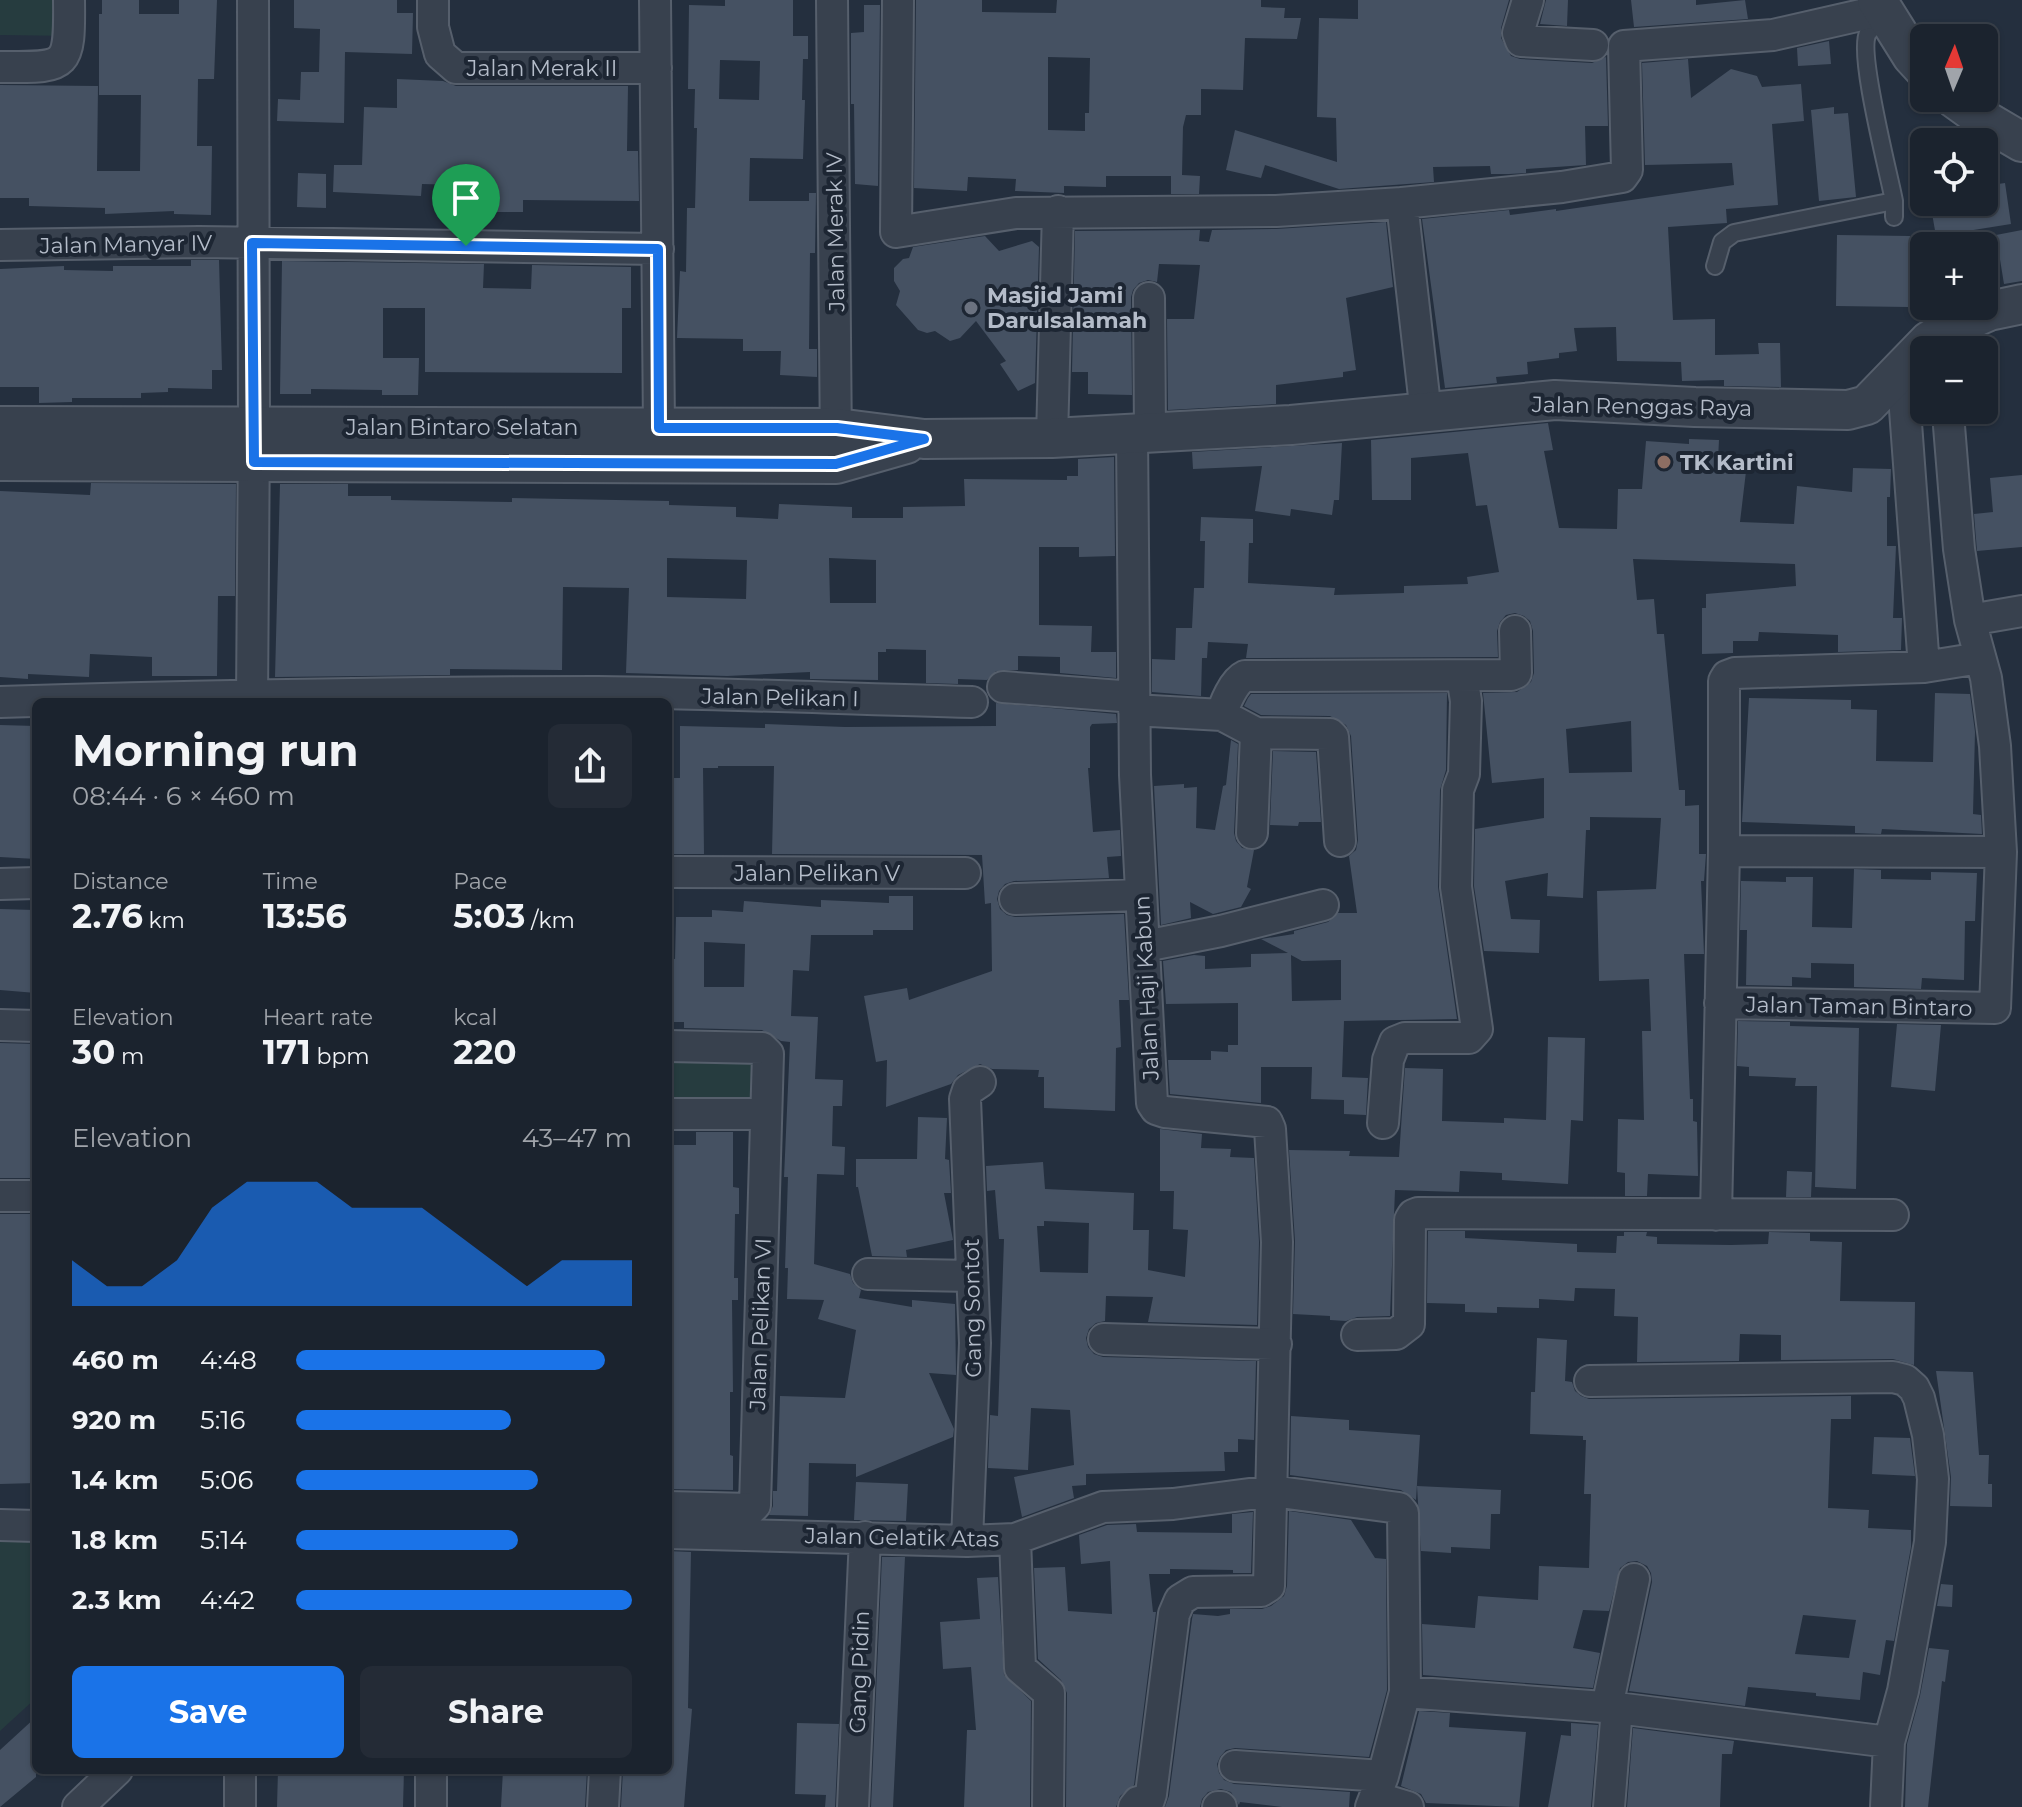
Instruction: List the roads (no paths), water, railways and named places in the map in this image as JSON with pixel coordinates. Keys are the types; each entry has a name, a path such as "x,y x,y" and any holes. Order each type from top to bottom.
{"street":[{"path":"0,67 50,67 60,63 67,53 69,0"},
{"path":"252,698 253,0"},
{"name":"Jalan Merak II","path":"433,0 433,27 440,54 456,68 656,68"},
{"path":"655,0 659,428"},
{"name":"Jalan Merak IV","path":"832,0 836,446"},
{"path":"898,0 896,232 958,220 1058,211 1276,211 1402,203 1562,187 1622,177 1627,170 1624,46 1773,35 1886,5 1913,24"},
{"path":"1528,0 1518,33 1521,41 1593,45"},
{"path":"1886,5 1910,52"},
{"path":"1998,100 2022,118"},
{"path":"1973,112 2022,142"},
{"path":"1402,203 1426,414"},
{"path":"1052,438 1058,211"},
{"name":"Jalan Manyar IV","path":"0,245 252,243 658,249"},
{"name":"Jalan Haji Kabun","path":"1134,1807 1138,1802 1149,1800 1151,1794 1177,1606 1186,1594 1193,1592 1267,1589 1270,1578 1276,1344 1277,1242 1270,1129 1267,1122 1156,1109 1152,1103 1134,704 1141,433 1149,298"},
{"name":"Jalan Renggas Raya","path":"1141,433 1291,425 1555,400 1848,410 1867,405 1902,369 1950,329 2022,304"},
{"path":"1902,369 1924,667 1980,658"},
{"name":"Jalan Bintaro Selatan","path":"0,426 254,444 836,446 924,439 1052,438 1141,433"},
{"name":"Jalan Taman Bintaro","path":"1720,1003 2009,1009 1995,746 1986,678 1970,620 1959,549 1949,426"},
{"name":"Jalan Bintaro Selatan","path":"0,461 254,444 659,428 836,446"},
{"path":"1970,620 2022,611"},
{"path":"1222,715 1237,680 1245,676 1511,675 1516,673 1515,631"},
{"name":"Jalan Taman Bintaro","path":"1716,1215 1724,851 1723,689 1727,676 1745,672 1924,667"},
{"path":"1383,1123 1388,1060 1395,1042 1405,1038 1469,1038 1477,1029 1456,887 1458,790 1464,774 1466,701 1462,676"},
{"path":"1003,687 1222,715 1256,733 1330,734 1333,737 1340,841"},
{"name":"Jalan Pelikan I","path":"252,698 619,698"},
{"name":"Jalan Pelikan I","path":"672,699 972,702"},
{"name":"Jalan Pelikan I","path":"0,702 32,701"},
{"path":"1252,833 1256,733"},
{"path":"1724,851 2001,852"},
{"name":"Jalan Pelikan V","path":"672,872 965,873"},
{"path":"0,884 32,883"},
{"path":"1015,899 1141,895"},
{"path":"1145,946 1221,931 1323,905"},
{"path":"0,1025 32,1026"},
{"name":"Jalan Pelikan VI","path":"672,1046 762,1048 768,1054 755,1505 751,1509 672,1507"},
{"name":"Gang Sontot","path":"967,1541 974,1373 965,1099 968,1090 980,1082"},
{"path":"672,1114 766,1114"},
{"path":"0,1196 32,1196"},
{"path":"1357,1335 1396,1334 1409,1324 1410,1220 1418,1213 1893,1215"},
{"path":"868,1274 972,1276"},
{"path":"1104,1339 1276,1344"},
{"path":"1590,1381 1893,1377 1905,1380 1914,1388 1932,1458 1930,1542 1903,1691 1889,1742 1886,1807"},
{"name":"Jalan Gelatik Atas","path":"672,1533 967,1541 1015,1539 1103,1507 1173,1504 1272,1491 1402,1509 1405,1692 1376,1793"},
{"path":"0,1525 32,1526"},
{"name":"Gang Pidin","path":"853,1807 865,1537"},
{"path":"1015,1539 1020,1668 1049,1693 1048,1807"},
{"path":"1609,1807 1612,1707 1634,1579"},
{"path":"1405,1692 1612,1707 1889,1742"},
{"path":"1235,1766 1376,1793 1408,1807"},
{"path":"78,1807 113,1774"},
{"path":"240,1774 240,1807"},
{"path":"431,1774 431,1807"},
{"path":"603,1807 605,1774"}],"lane":[{"path":"1715,266 1722,242 1734,233 1894,209 1869,79 1866,40 1886,5"}],"place":[{"name":"Masjid Jami Darulsalamah","path":"971,308"},
{"name":"TK Kartini","path":"1664,462"}]}
